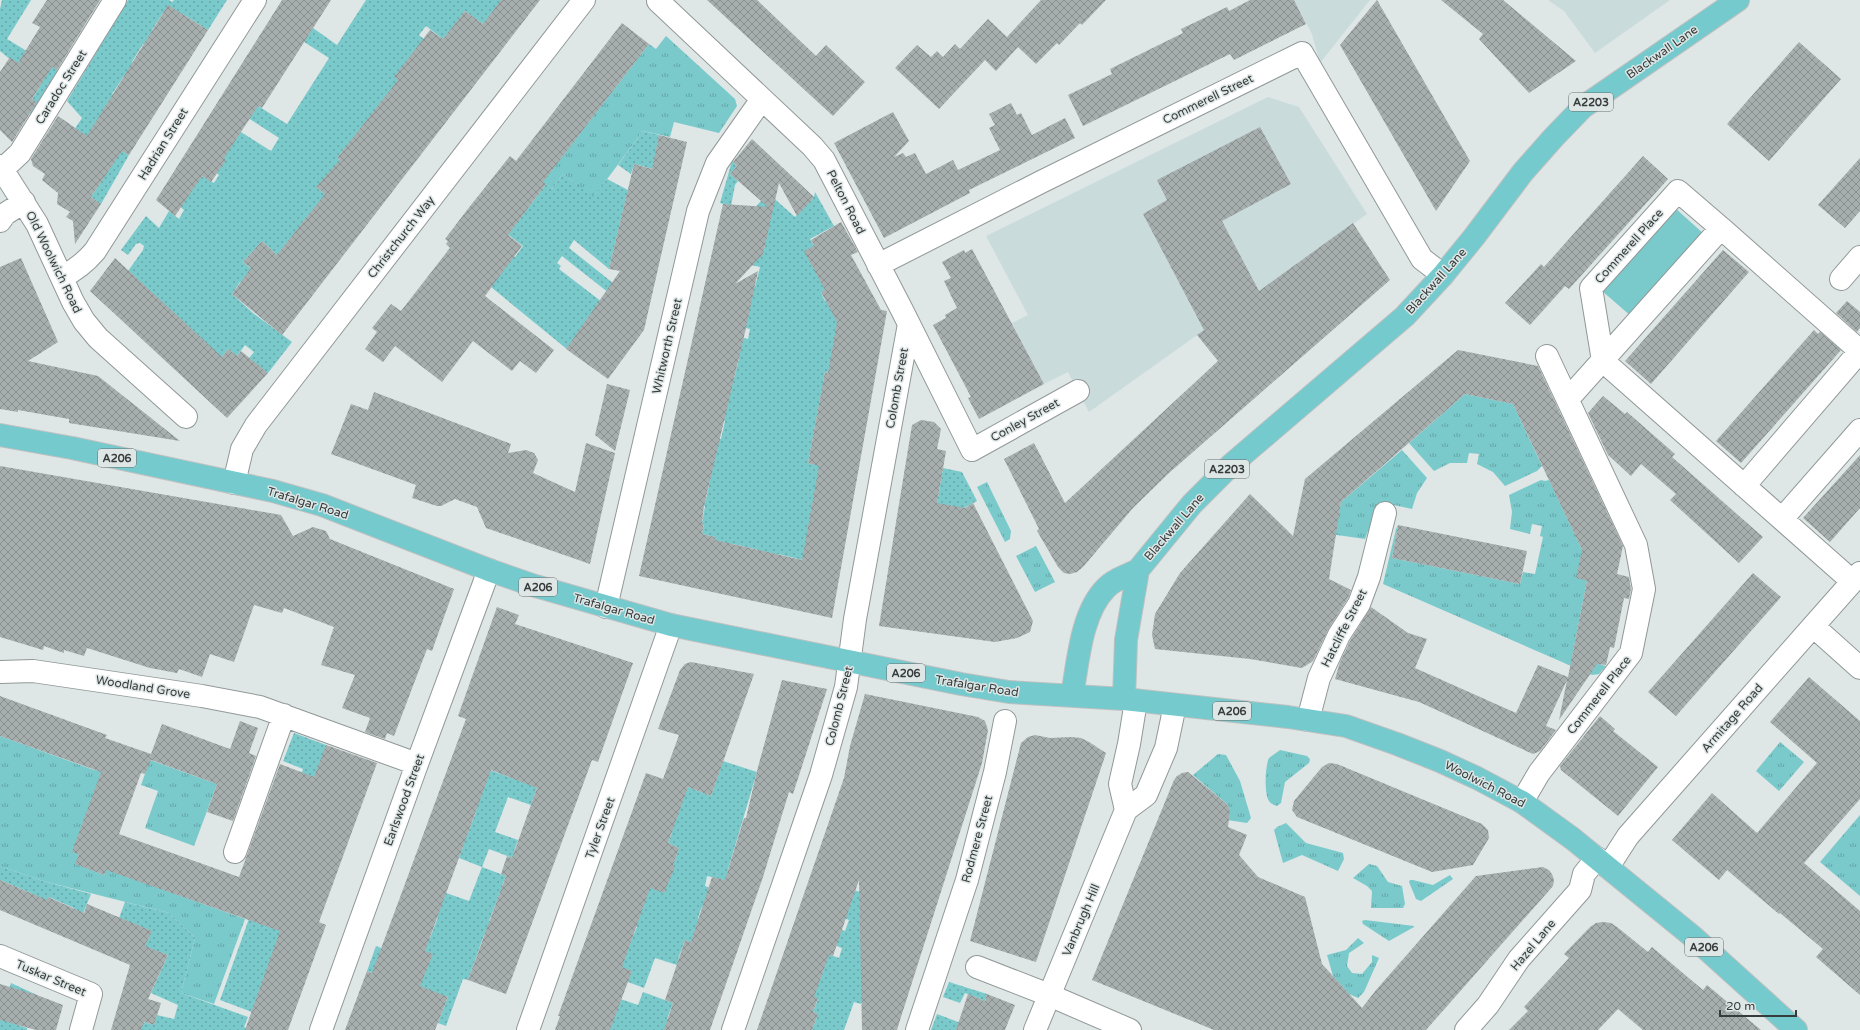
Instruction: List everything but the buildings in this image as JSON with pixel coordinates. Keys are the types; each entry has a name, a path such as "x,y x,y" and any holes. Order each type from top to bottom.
{"main road":[{"name":"Blackwall Lane","path":"1072,696 1084,629 1093,608 1106,587 1138,570 1192,504 1232,464 1405,316 1443,275 1523,172 1583,107 1738,0"},
{"name":"Trafalgar Road","path":"0,435 72,448 273,491 322,505 489,570 532,585 671,626 1002,691 1130,700"},
{"name":"Blackwall Lane","path":"1130,700 1126,640 1138,570"},
{"name":"Woolwich Road","path":"1130,700 1308,720 1346,726 1397,744 1477,778 1522,802 1602,862 1692,936 1796,1030"}],"street":[{"name":"Caradoc Street","path":"1,168 20,153 115,0"},
{"name":"Hadrian Street","path":"62,277 86,262 95,251 255,0"},
{"name":"Christchurch Way","path":"234,483 242,449 256,425 584,0"},
{"name":"Pelton Road","path":"658,1 812,146 824,160 972,450"},
{"name":"Commerell Street","path":"878,265 1041,182 1302,53 1422,259 1443,275"},
{"name":"Whitworth Street","path":"606,607 698,211 717,163 762,99"},
{"name":"Old Woolwich Road","path":"1,168 24,202 84,321 98,338 186,417"},
{"name":"Commerell Place","path":"1603,362 1591,288 1678,191 1860,351 1744,486"},
{"path":"0,221 5,214 24,202"},
{"path":"1568,399 1603,362 1721,228"},
{"path":"1841,279 1860,257"},
{"name":"Colomb Street","path":"733,1030 821,775 846,688 851,662 855,619 909,324"},
{"name":"Commerell Place","path":"1522,802 1539,773 1631,653 1644,589 1636,545 1547,356"},
{"path":"1603,362 1782,519 1856,577"},
{"name":"Conley Street","path":"972,450 1078,390"},
{"path":"1782,519 1860,430"},
{"name":"Hatcliffe Street","path":"1308,720 1319,678 1339,635 1359,604 1369,577 1385,513"},
{"name":"Earlswood Street","path":"321,1030 489,570"},
{"name":"Armitage Road","path":"1602,862 1631,833 1856,577"},
{"name":"Tyler Street","path":"528,1030 671,626"},
{"path":"1813,626 1860,668"},
{"name":"Woodland Grove","path":"0,672 33,671 202,696 260,707 417,764"},
{"path":"1130,700 1128,750 1120,784 1126,810 1146,795 1166,748 1175,705"},
{"path":"235,852 284,715"},
{"name":"Rodmere Street","path":"917,1030 948,957 981,827 1005,721"},
{"name":"Vanbrugh Hill","path":"1035,1030 1126,810"},
{"name":"Hazel Lane","path":"1466,1030 1488,1005 1519,959 1580,890 1584,874 1602,862"},
{"name":"Tuskar Street","path":"0,956 91,994 80,1030"},
{"path":"977,968 1130,1030"}],"shaded area":[{"path":"1294,0 1370,0 1320,63 1312,34"},
{"path":"1548,0 1670,0 1595,53 1564,11"},
{"path":"1268,97 1299,107 1367,214 1089,412 1068,372 1044,384 1012,323 1028,315 986,236"}],"green space":[{"path":"2,0 31,0 7,39 58,70 31,114 25,111 39,88 29,81 0,82 12,61 0,51 0,9"},
{"path":"128,0 169,0 172,2 174,0 227,0 208,30 181,13 176,20 163,13 152,30 165,38 156,52 143,44 132,62 145,70 137,84 124,76 112,94 125,102 96,135 129,155 101,204 91,197 103,179 58,154 82,118 67,101"},
{"path":"366,0 521,0 483,24 465,11 452,28 461,53 426,26 419,35 431,45 402,83 361,162 344,149 337,158 346,165 316,187 325,194 326,228 309,215 302,223 302,232 298,229 279,253 289,266 262,241 243,262 259,275 263,299 240,282 232,294 253,313 292,342 268,373 257,365 246,362 254,352 245,345 237,356 228,349 219,361 128,271 143,250 144,246 140,243 136,244 128,255 121,250 146,216 159,228 169,211 179,219 184,210 175,202 202,176 214,183 219,175 208,167 233,127 271,151 279,138 242,114 250,101 287,124 329,58 292,34 313,28 337,45"},
{"path":"666,36 735,99 737,106 719,133 674,122 670,137 643,131 593,198 563,174 552,189 516,161 551,171 649,44 656,49"},
{"path":"643,131 659,135 653,169 634,164 631,174 618,165"},
{"path":"732,161 737,166 730,174 738,181 735,185 731,206 720,203"},
{"path":"563,174 593,197 607,179 628,190 609,269 574,240 569,248 613,283 614,297 562,256 557,263 561,266 559,269 619,315 568,350 447,251 450,248 491,240 515,257 523,246 477,211 513,228 546,184 552,189"},
{"path":"815,192 834,226 810,239 814,246 825,290 821,293 825,301 839,294 838,374 825,372 823,383 846,387 822,389 814,431 837,435 813,437 808,463 821,466 803,560 778,554 773,575 759,550 733,544 710,561 715,537 702,534 705,506 683,501 685,495 706,500 710,480 699,434 721,439 725,421 703,416 712,374 734,379 739,359 732,335 748,339 750,329 724,323 733,282 755,287 760,267 737,262 740,250 762,255 765,246 752,211 768,193 795,217 814,197"},
{"path":"1674,207 1705,235 1632,317 1601,290"},
{"path":"1465,394 1513,404 1542,466 1537,471 1505,486 1493,472 1477,464 1479,454 1469,453 1467,463 1450,463 1434,471 1409,443"},
{"path":"1402,450 1427,478 1417,493 1412,509 1380,502 1374,532 1368,531 1365,539 1330,534 1336,529 1341,502"},
{"path":"943,468 962,472 977,501 940,521 937,503"},
{"path":"1541,480 1549,480 1582,550 1587,581 1572,657 1606,666 1599,674 1592,675 1383,584 1398,525 1392,558 1520,584 1523,572 1535,574 1543,537 1540,536 1542,526 1532,524 1530,534 1510,529 1512,512 1509,495"},
{"path":"987,482 1011,531 1010,539 1005,542 977,487"},
{"path":"1036,546 1055,582 1035,592 1016,556"},
{"path":"294,733 326,745 333,764 258,893 303,769 283,761"},
{"path":"0,736 94,770 102,771 76,864 104,875 106,869 245,919 214,1004 181,993 195,938 169,913 43,881 0,866"},
{"path":"1780,742 1804,762 1779,791 1756,771"},
{"path":"1280,750 1307,756 1310,759 1309,763 1285,782 1281,803 1277,806 1271,803 1267,797 1266,773 1269,758"},
{"path":"1218,754 1226,755 1240,781 1251,818 1247,823 1227,820 1230,810 1227,804 1193,775"},
{"path":"150,760 217,784 194,846 145,828 158,791 141,785"},
{"path":"723,761 757,772 727,873 728,881 707,876 705,886 714,889 701,909 698,918 703,920 707,948 685,940 678,959 701,966 677,965 655,958 644,988 628,982 611,963 630,943 637,927 626,923 639,884 664,892 679,848 668,843 672,833 659,828 688,787 711,796"},
{"path":"479,766 514,779 543,770 531,805 508,797 495,832 518,840 514,851 518,853 515,859 489,849 482,867 459,858 463,847 451,843 468,833 476,812"},
{"path":"868,800 895,810 899,800 915,805 898,867 920,874 916,884 911,883 906,901 893,897 889,909 902,913 901,916 906,918 899,938 882,934 878,947 890,951 889,953 878,950 874,963 885,967 884,970 889,972 882,992 866,989 861,1004 854,1002 844,1030 812,1030 818,1014 813,1012 818,999 802,993 806,982 817,986 824,969 812,964 817,950 839,958 842,948 831,944 837,928 845,931 849,920 841,917 842,912 832,908 834,901 848,906 852,896 837,891 839,885 863,893 866,882 854,878 856,871 863,874 867,864 875,866 879,855 853,846 857,833 868,837 871,827 861,823 863,817 886,825 889,815 866,806"},
{"path":"1860,815 1860,896 1820,862"},
{"path":"1286,823 1306,843 1343,853 1344,859 1338,871 1302,855 1283,863 1274,830"},
{"path":"1369,864 1377,866 1388,882 1402,886 1405,904 1403,908 1371,908 1372,891 1367,886 1353,878"},
{"path":"0,866 43,881 91,894 79,923 74,908 49,897 44,908 31,893 0,880"},
{"path":"482,867 506,876 502,886 514,890 500,893 489,921 501,925 484,935 468,980 463,979 446,1026 438,1023 448,997 367,971 376,946 428,965 413,947 430,938 438,917 426,912 442,903 446,893 469,901"},
{"path":"1450,875 1453,879 1421,901 1416,899 1409,882 1410,880 1433,885"},
{"path":"256,899 288,911 252,1012 220,1000"},
{"path":"125,902 169,913 195,938 181,993 248,1017 244,1027 254,1030 141,1030 143,1022 154,1025 157,1015 174,1019 178,1005 151,993 168,955 157,951 148,972 137,967 151,931 119,918"},
{"path":"1365,920 1414,927 1389,941 1363,924 1362,921"},
{"path":"1358,938 1364,943 1349,953 1347,966 1352,973 1362,974 1372,962 1372,955 1379,958 1364,992 1358,998 1349,994 1333,976 1327,955 1346,950"},
{"path":"949,982 987,994 985,1001 965,993 960,1003 943,997"},
{"path":"11,983 37,995 34,1004 15,1024 27,1028 27,1030 0,1030 0,997 6,999"},
{"path":"600,992 638,1005 643,992 673,1003 667,1019 670,1020 666,1030 601,1030"},
{"path":"937,1014 974,1028 973,1030 962,1030 957,1028 956,1030 931,1030"}]}
